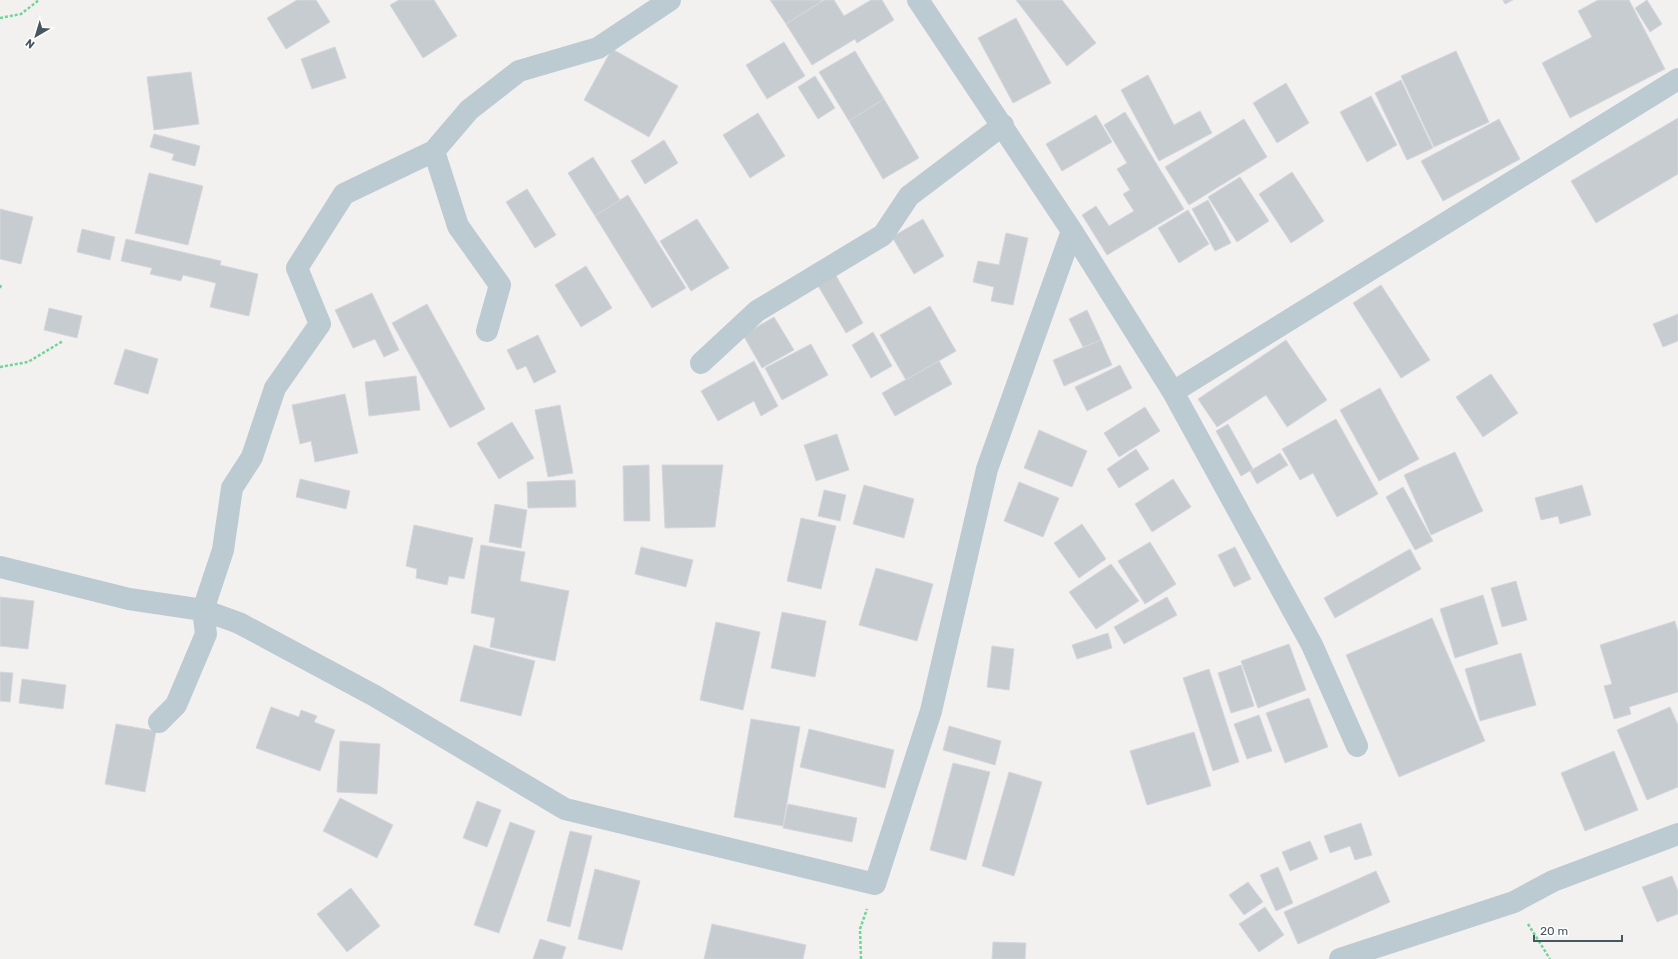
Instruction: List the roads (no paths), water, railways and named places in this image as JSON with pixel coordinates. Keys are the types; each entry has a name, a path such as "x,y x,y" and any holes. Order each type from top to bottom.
{"street":[{"path":"159,722 176,705 206,634 203,610 223,550 232,488 252,457 275,388 320,324 297,268 344,194 434,152 469,110 519,71 598,48 670,0"},
{"path":"918,0 1003,125 1072,231 1173,392 1312,645 1357,746"},
{"path":"1173,392 1678,79"},
{"path":"701,363 756,311 883,235 909,196 1003,125"},
{"path":"434,152 458,226 500,285 488,331"},
{"path":"0,567 129,599 203,610 239,622 375,696 565,809 875,884 931,711 987,469 1072,231"},
{"path":"1340,959 1514,902 1552,880 1678,834"}]}
